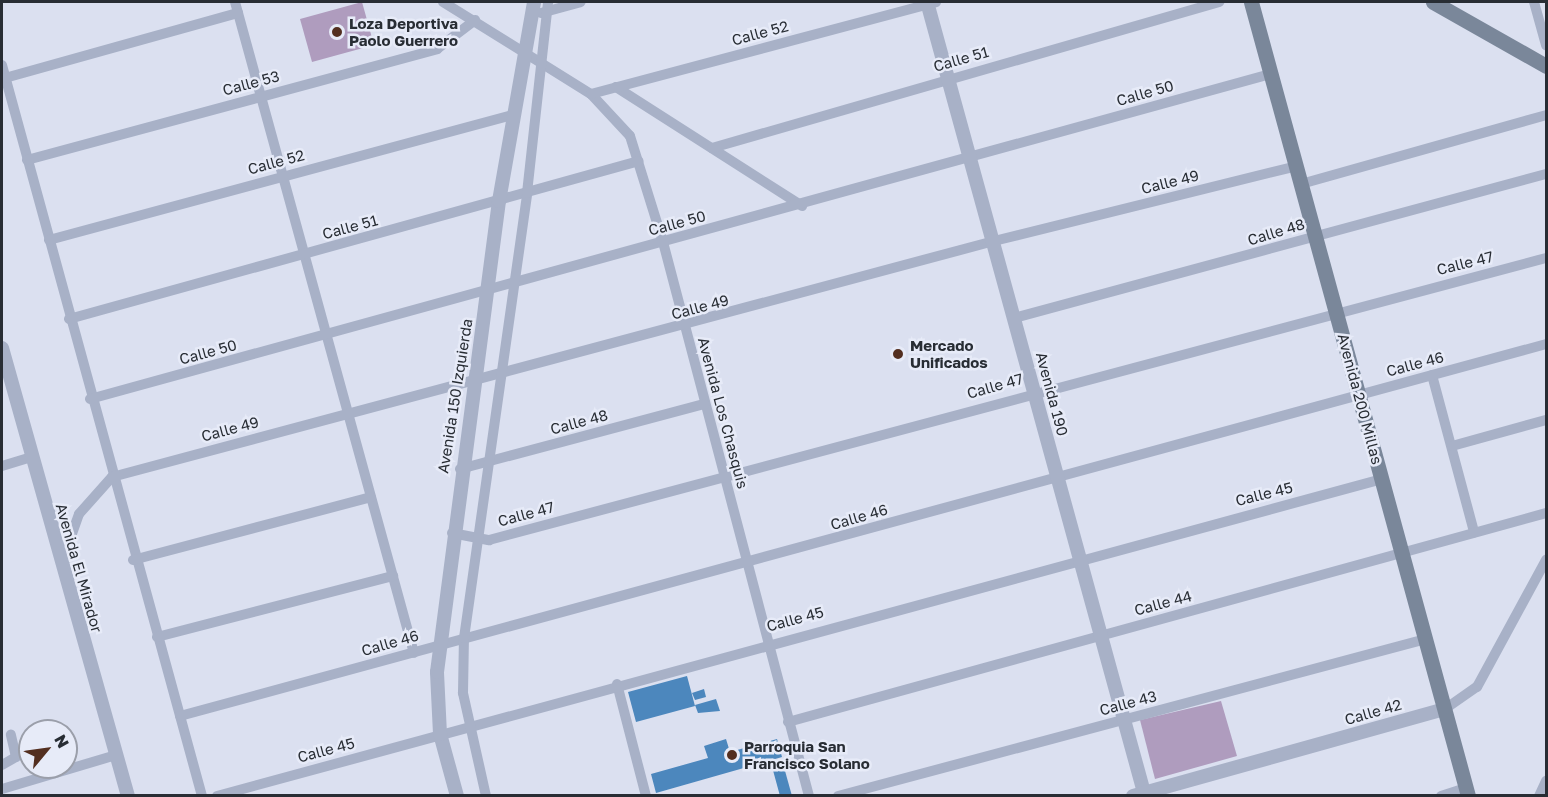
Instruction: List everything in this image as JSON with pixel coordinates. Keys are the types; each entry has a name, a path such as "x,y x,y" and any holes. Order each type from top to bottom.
{"main road":[{"name":"Avenida 200 Millas","path":"1251,2 1467,792"},
{"path":"1433,2 1546,66"}],"street":[{"name":"Avenida Los Chasquis","path":"443,2 543,59 591,94 630,136 663,242 748,564 766,642 809,795"},
{"path":"486,795 468,726 465,638 486,462 527,193 543,59 540,8 581,2"},
{"name":"Avenida 190","path":"930,2 948,78 1125,720 1141,794"},
{"name":"Calle 52","path":"591,94 930,2"},
{"name":"Calle 51","path":"712,148 948,78 1219,2"},
{"path":"1534,2 1546,45"},
{"path":"5,78 237,7 414,653"},
{"name":"Avenida 150 Izquierda","path":"457,795 440,734 435,699 440,645 460,469 477,376 512,114 526,49 540,8"},
{"name":"Calle 53","path":"27,160 437,49 475,20"},
{"path":"2,65 133,560 202,795"},
{"name":"Calle 50","path":"90,399 802,206 1271,74"},
{"path":"616,87 802,206"},
{"name":"Calle 52","path":"49,240 512,114"},
{"path":"1301,184 1546,115"},
{"name":"Calle 51","path":"69,320 639,161"},
{"name":"Calle 49","path":"112,477 477,376 685,327 994,241 1296,166"},
{"name":"Calle 48","path":"1014,318 1546,174"},
{"name":"Calle 47","path":"452,533 489,540 724,478 1034,390 1546,258"},
{"name":"Calle 46","path":"180,716 748,564 1057,476 1546,344"},
{"name":"Avenida El Mirador","path":"2,348 60,567 128,795"},
{"path":"1432,375 1474,532"},
{"name":"Calle 48","path":"460,469 705,404"},
{"path":"1452,446 1546,420"},
{"path":"2,465 31,458"},
{"path":"60,567 79,514 112,477"},
{"name":"Calle 45","path":"217,795 766,642 1080,557 1382,479"},
{"path":"133,560 371,497"},
{"name":"Calle 44","path":"788,722 1546,513"},
{"name":"Calle 42","path":"1141,794 1445,709 1477,687 1546,560"},
{"path":"157,637 393,576"},
{"name":"Calle 43","path":"838,795 1426,639"},
{"path":"617,684 646,795"},
{"path":"2,765 16,758 11,735"},
{"path":"2,789 116,755"},
{"path":"1539,795 1546,781"},
{"path":"18,784 21,795"},
{"path":"1441,795 1467,792"}],"shaded area":[{"name":"Loza Deportiva Paolo Guerrero","path":"362,2 374,45 312,62 300,19"},
{"path":"1221,701 1237,756 1155,779 1140,720"}],"building":[{"path":"687,676 695,706 636,722 628,692"},
{"path":"704,689 706,697 695,700 692,693"},
{"path":"716,699 720,711 698,713 695,705"},
{"path":"726,739 730,752 777,739 782,757 656,793 651,774 708,758 704,746"},
{"path":"782,760 792,796 780,796 771,763"}],"place":[{"name":"Loza Deportiva Paolo Guerrero","path":"337,32"},
{"name":"Mercado Unificados","path":"898,354"},
{"name":"Parroquia San Francisco Solano","path":"732,755"}]}
